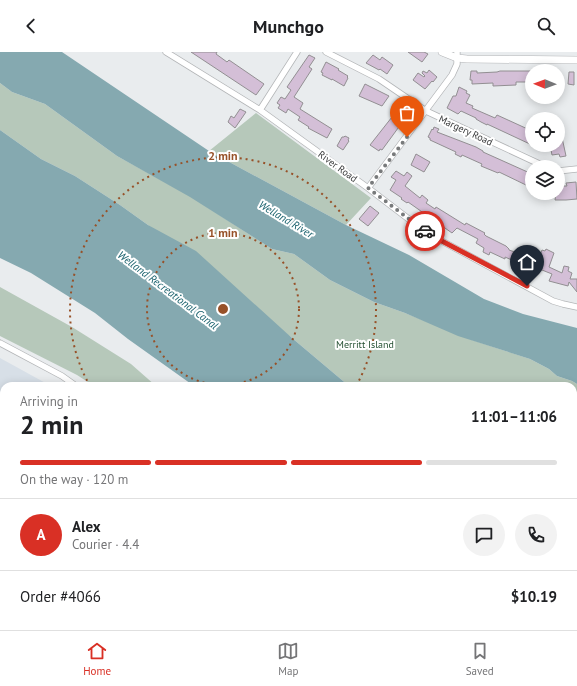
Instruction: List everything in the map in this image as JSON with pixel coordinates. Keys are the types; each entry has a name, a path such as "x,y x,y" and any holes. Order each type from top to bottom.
{"street":[{"name":"River Road","path":"167,52 260,110 438,239 553,300 577,307"},
{"path":"260,110 297,52"},
{"name":"Margery Road","path":"326,52 379,79 426,111 531,160"},
{"path":"442,52 457,55 577,60"},
{"path":"368,188 452,75 457,64 457,55"},
{"path":"565,170 577,169"},
{"path":"0,343 70,382"}],"shaded area":[{"path":"0,358 44,382 0,382"}],"green space":[{"name":"Merritt Island","path":"0,83 12,92 45,104 117,156 190,196 272,249 294,254 330,280 374,302 472,340 530,359 549,369 557,376 574,382 344,382 292,338 148,225 75,176 41,159 0,130"},
{"path":"256,113 371,198 346,225 209,151"},
{"path":"0,287 72,327 131,364 151,382 88,382 0,336"}],"water":[{"name":"Welland River","path":"0,52 62,52 209,151 346,225 409,255 484,299 523,314 577,328 577,382 557,376 549,369 530,359 458,336 405,313 374,302 330,280 294,254 272,249 190,197 117,156 45,104 12,92 0,83"},
{"name":"Welland Recreational Canal","path":"0,130 41,159 75,176 148,225 196,251 292,338 344,382 188,382 128,339 95,313 31,273 0,258"}],"building":[{"path":"191,52 217,52 216,54 227,62 229,60 264,84 256,95"},
{"path":"408,52 424,52 428,54 422,62"},
{"path":"309,55 315,58 309,67 312,69 294,97 303,103 300,109 332,129 327,138 308,128 309,127 298,120 300,117 288,109 286,113 278,108 280,105 277,103 281,97 285,99 291,90 287,87"},
{"path":"373,55 380,60 382,57 393,65 387,74 366,63"},
{"path":"326,62 348,76 344,86 322,75 323,73 321,72"},
{"path":"429,70 437,77 425,89 413,80 418,73 424,77 425,76 422,73 423,71 427,73"},
{"path":"471,71 477,71 477,73 525,71 525,82 516,82 516,85 493,86 493,83 472,84 472,80 470,80"},
{"path":"569,72 574,72 574,85 568,84"},
{"path":"365,84 389,96 382,106 359,96"},
{"path":"459,87 467,91 466,93 470,95 466,103 473,106 472,108 495,118 497,115 525,128 525,142 487,125 461,111 458,114 447,108 453,96 456,96"},
{"path":"403,103 412,109 382,150 380,149 379,151 370,145"},
{"path":"240,109 246,112 235,128 228,122 231,116 234,118"},
{"path":"434,127 439,129 437,132 476,147 483,152 525,171 525,185 499,172 498,173 481,166 482,164 462,155 461,157 455,154 456,152 430,140 428,137 432,129 433,130"},
{"path":"345,136 349,138 349,141 343,150 337,146 342,137"},
{"path":"565,151 566,156 560,157 559,154 552,155 551,152"},
{"path":"416,154 430,162 424,172 411,165"},
{"path":"396,171 404,176 407,172 412,176 405,186 420,198 422,195 428,200 426,203 435,209 436,207 465,225 466,223 485,233 484,234 486,236 506,246 509,250 523,255 521,263 519,263 519,265 513,263 514,261 505,257 505,259 490,252 489,255 483,252 484,248 476,243 478,239 457,228 452,233 408,202 407,203 401,199 402,198 390,190 396,180 391,177"},
{"path":"576,182 577,199 565,200 566,183"},
{"path":"370,206 379,213 368,226 359,219"},
{"path":"546,249 554,253 549,267 562,273 564,266 569,267 568,271 572,273 570,279 577,279 577,292 569,282 568,286 549,281 552,274 537,268 538,266 536,264 542,250 545,251"}],"way so far":[{"path":"407,137 368,188 425,231"}],"route":[{"path":"425,231 527,286"}]}
